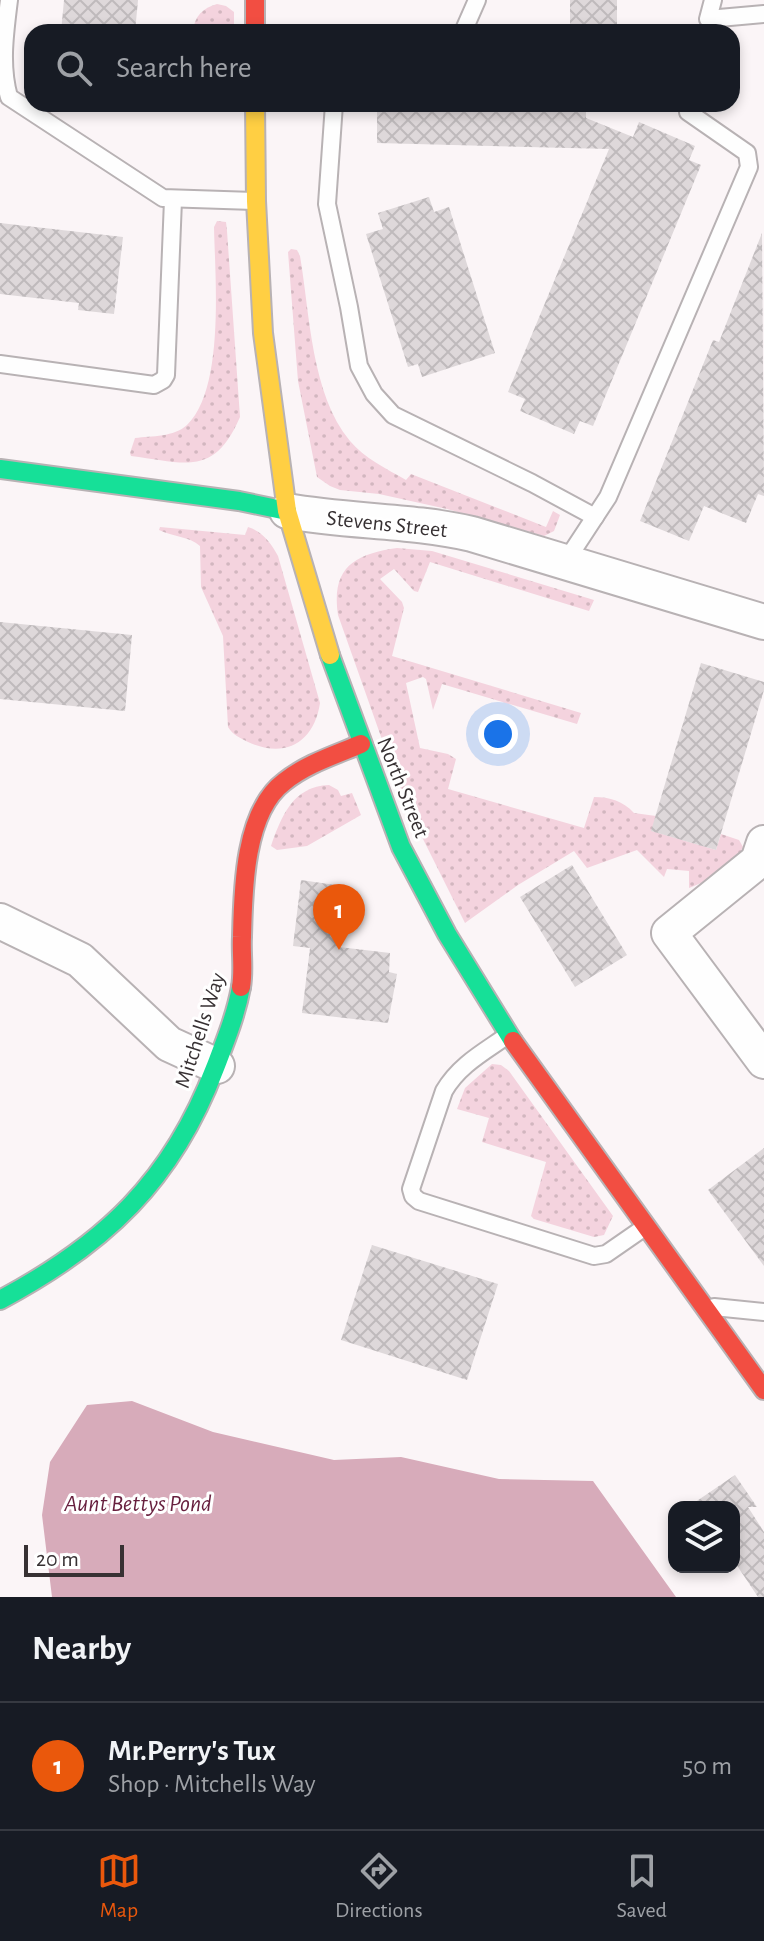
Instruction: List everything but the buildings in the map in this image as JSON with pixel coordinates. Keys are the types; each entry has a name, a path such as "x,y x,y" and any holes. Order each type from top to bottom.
{"street":[{"path":"255,0 255,24"},
{"name":"North Street","path":"255,112 263,333 287,511 322,631 401,847 447,934 509,1035 764,1390"},
{"name":"Stevens Street","path":"0,469 239,501 328,518 428,524 566,561 764,622"},
{"name":"Mitchells Way","path":"0,1300 49,1275 77,1255 132,1207 172,1155 194,1118 217,1066 237,1002 244,973 242,936 257,816 272,792 282,783 304,769 361,744"},
{"path":"764,843 758,861 669,933 764,1061"},
{"path":"0,921 80,960 169,1044 217,1066"}],"lane":[{"path":"9,0 2,56 3,79 9,97 24,107"},
{"path":"466,24 477,0"},
{"path":"706,24 713,0"},
{"path":"711,24 764,14"},
{"path":"32,112 163,198 256,201"},
{"path":"333,112 327,204 359,366 374,394 393,415 595,517"},
{"path":"566,561 608,497 749,167 747,153 688,112"},
{"path":"0,364 154,385 163,380 166,375 173,200"},
{"path":"509,1035 467,1063 450,1080 411,1189 413,1196 419,1201 594,1256 606,1254 645,1227"},
{"path":"703,1306 764,1312"}],"shaded area":[{"path":"217,4 226,6 234,12 234,24 194,24 207,8"},
{"path":"217,221 226,222 240,417 230,436 209,458 183,463 131,456 135,438 169,434 182,429 199,408 213,360 216,302 214,227"},
{"path":"297,250 300,256 314,353 327,400 350,441 376,463 406,480 411,474 546,527 553,511 560,515 554,531 544,536 447,509 379,494 340,490 317,477 298,381 288,252"},
{"path":"160,527 245,535 248,527 262,535 275,551 320,703 311,728 296,744 274,749 261,747 239,738 228,727 223,636 201,587 200,546 159,530"},
{"path":"397,548 432,551 594,600 589,611 430,562 418,592 394,569 380,579 404,608 392,656 581,713 577,724 442,684 433,710 426,679 423,677 406,683 420,748 448,754 456,759 448,789 584,828 594,797 611,799 634,813 656,816 652,831 716,850 721,834 739,840 743,847 733,861 713,877 689,888 689,871 667,869 664,877 637,850 587,868 574,851 518,885 465,923 414,821 338,615 338,586 349,566 369,554"},
{"path":"329,785 341,796 352,793 361,815 307,846 277,850 271,846 284,814 297,797 306,791"},
{"path":"492,1064 501,1065 509,1071 613,1216 604,1235 594,1237 534,1219 531,1216 546,1162 482,1142 489,1118 457,1109 465,1088"}],"water":[{"name":"Aunt Bettys Pond","path":"132,1401 213,1432 334,1460 401,1457 499,1479 593,1481 676,1597 52,1597 42,1515 50,1462 87,1405"}],"traffic: fast":[{"path":"0,469 239,501 287,511"},
{"path":"330,655 401,847 447,934 513,1041"},
{"path":"0,1300 38,1279 103,1232 156,1176 198,1108 226,1038 241,987"}],"traffic: slow":[{"path":"255,112 263,333 287,511 330,655"}],"traffic: jam":[{"path":"255,0 255,24"},
{"path":"241,987 245,876 253,832 261,812 271,795 284,782 321,760 361,744"},
{"path":"513,1041 764,1390"}],"place":[{"name":"Mr.Perry's Tux","path":"339,950"}]}
